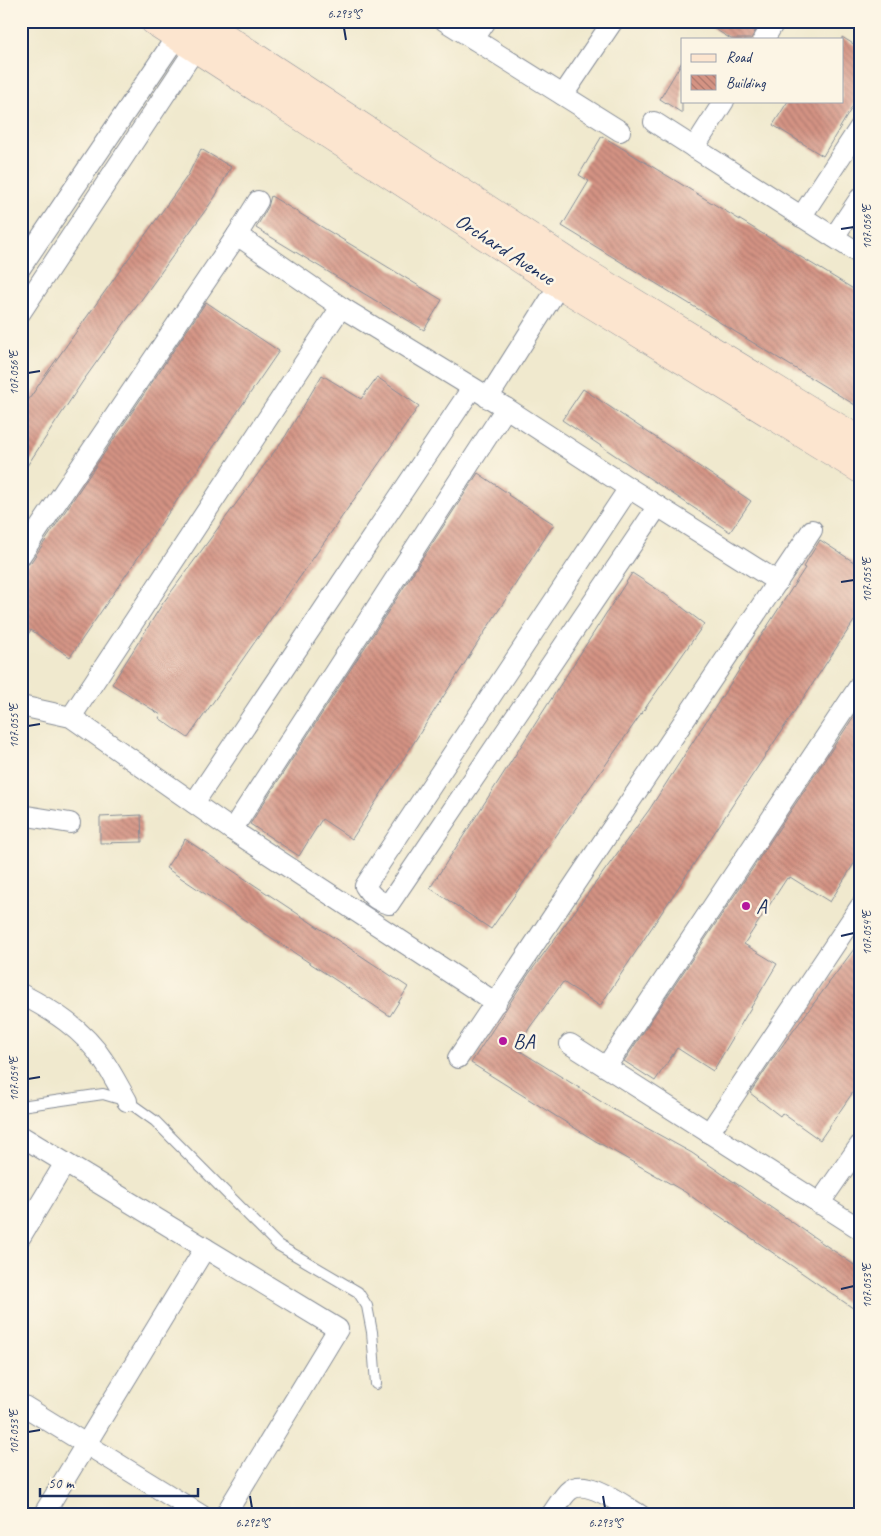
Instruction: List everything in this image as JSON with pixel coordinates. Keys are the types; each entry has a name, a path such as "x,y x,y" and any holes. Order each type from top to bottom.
{"street":[{"path":"446,21 620,131"},
{"path":"474,39 486,21"},
{"path":"563,95 614,21"},
{"path":"765,38 775,21"},
{"path":"21,267 191,28"},
{"path":"21,312 191,28"},
{"name":"Orchard Avenue","path":"191,28 860,470"},
{"path":"694,148 723,102"},
{"path":"654,122 860,254"},
{"path":"801,217 860,126"},
{"path":"834,237 860,198"},
{"path":"21,555 258,201"},
{"path":"237,235 341,307 506,408 778,582"},
{"path":"194,803 480,393 566,274"},
{"name":"Orchard Avenue","path":"566,274 860,441"},
{"path":"71,717 341,307"},
{"path":"232,830 506,408"},
{"path":"629,488 365,886 370,895 378,901 389,904 658,506"},
{"path":"458,1058 812,530"},
{"path":"606,1067 860,685"},
{"path":"21,706 71,717 232,830 496,1003"},
{"path":"21,815 70,823"},
{"path":"709,1133 860,907"},
{"path":"21,994 38,1002 72,1025 102,1058 127,1101"},
{"path":"570,1044 860,1229"},
{"path":"21,1136 338,1329 225,1515"},
{"path":"819,1204 860,1145"},
{"path":"21,1236 65,1163"},
{"path":"43,1515 205,1248"},
{"path":"21,1404 202,1515"},
{"path":"551,1515 570,1490 581,1486 595,1488 640,1515"}],"lane":[{"path":"21,1106 103,1094 127,1101 155,1122 278,1245 358,1292 367,1306 372,1332 376,1384"}],"building":[{"path":"702,21 761,21 752,38 729,38"},
{"path":"844,38 860,48 860,94 823,156 773,125 787,102 844,102"},
{"path":"681,64 682,113 660,99"},
{"path":"602,136 860,293 860,408 562,226 589,181 579,175"},
{"path":"201,149 231,167 215,197 83,381 21,475 21,411 188,175"},
{"path":"271,196 442,300 424,330 256,228 268,207"},
{"path":"206,302 279,351 70,657 31,630 21,644 21,567 31,562"},
{"path":"322,375 361,399 377,377 419,406 188,738 159,718 161,715 112,684 163,603 285,437"},
{"path":"583,389 751,501 730,532 562,420"},
{"path":"478,473 508,495 554,524 352,839 322,819 299,856 250,824"},
{"path":"820,540 860,566 860,612 600,1006 563,982 530,1027 517,1049 616,1111 692,1153 860,1269 860,1313 685,1192 594,1140 471,1063 528,975 649,810 805,568 803,567"},
{"path":"632,573 666,595 704,624 491,929 430,888"},
{"path":"860,707 860,854 830,902 790,877 789,879 787,878 744,944 777,964 713,1071 677,1048 655,1081 624,1061"},
{"path":"141,815 142,842 100,843 100,817"},
{"path":"185,839 408,987 390,1016 166,868"},
{"path":"860,941 860,1082 820,1140 782,1113 780,1116 750,1093 774,1057"}],"place":[{"name":"A","path":"746,906"},
{"name":"BA","path":"503,1041"}]}
